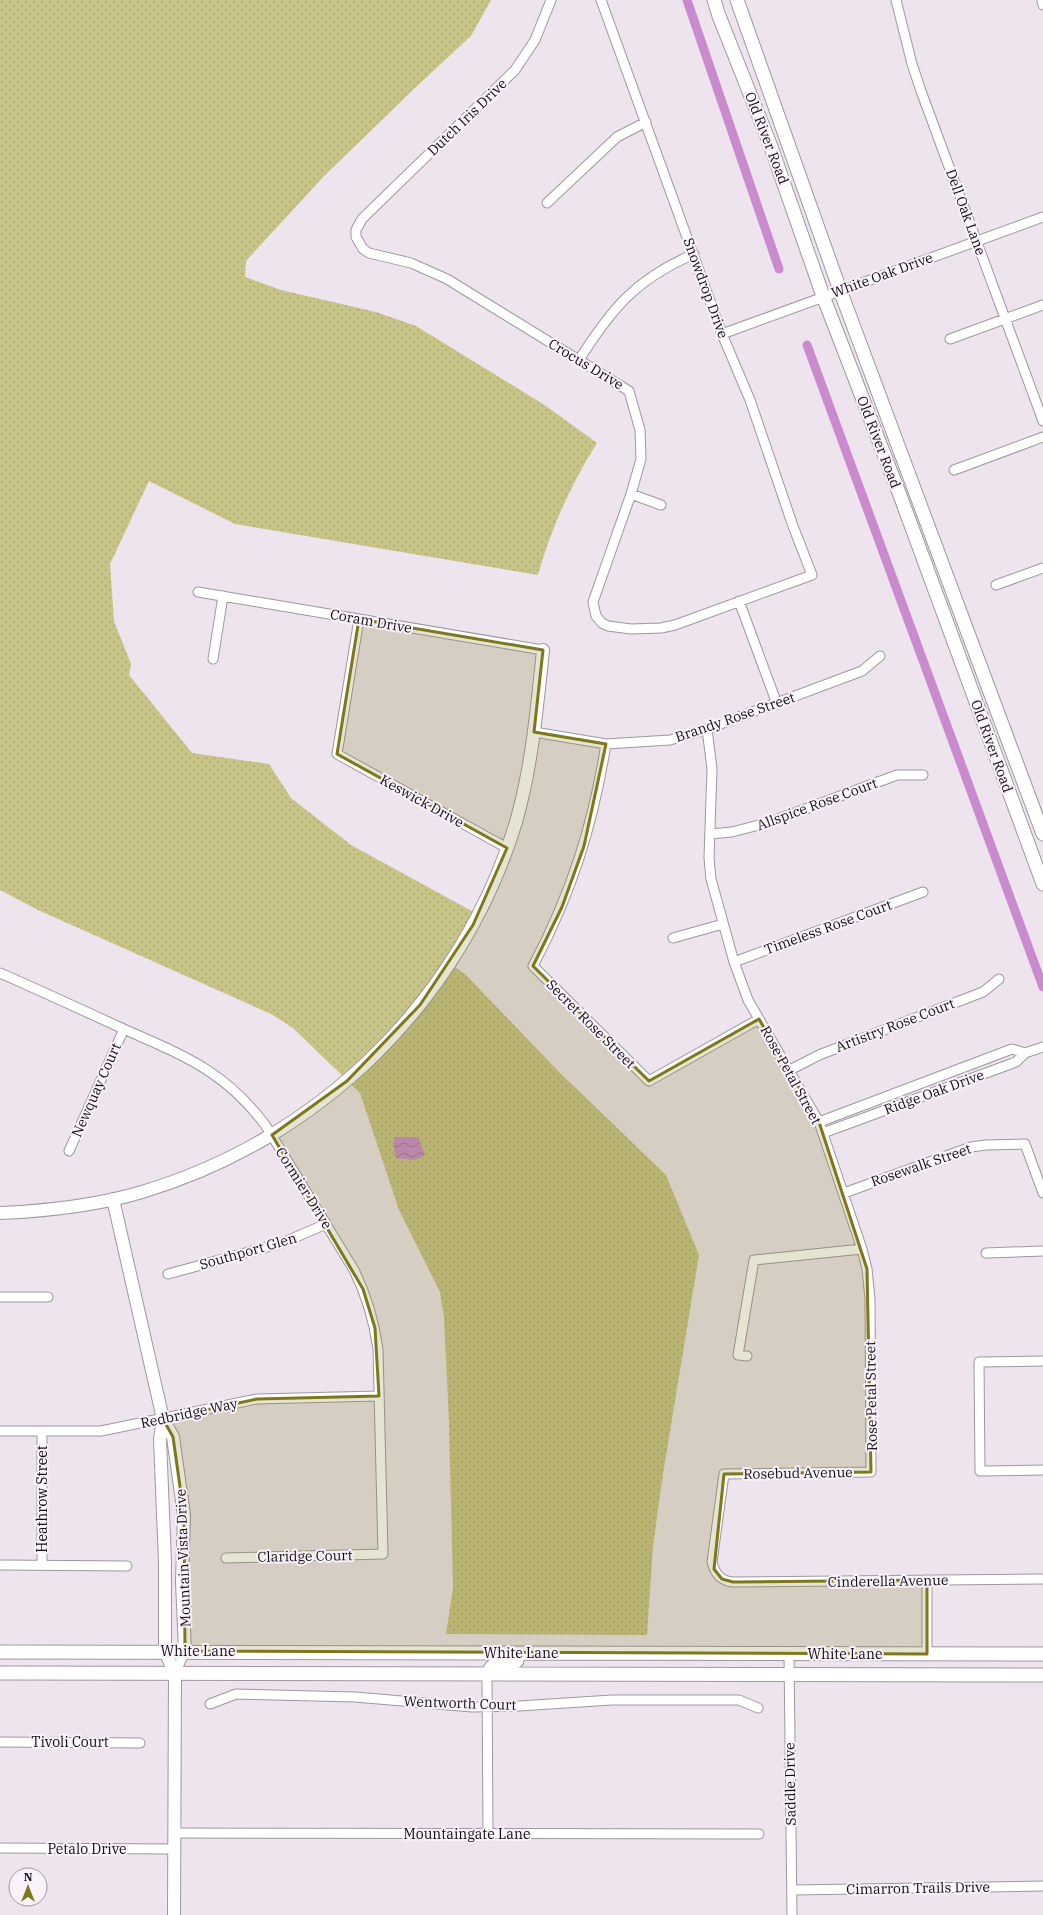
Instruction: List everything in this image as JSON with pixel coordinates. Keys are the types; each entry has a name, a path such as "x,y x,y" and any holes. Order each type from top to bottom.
{"main road":[{"name":"Old River Road","path":"714,0 770,144 823,296 901,498 1043,884"},
{"name":"Old River Road","path":"737,0 840,290 1043,834"},
{"name":"White Lane","path":"0,1652 185,1651 1043,1654"},
{"path":"487,1674 492,1665 495,1663 556,1661 568,1653"},
{"path":"1008,1675 1014,1664 1043,1660"},
{"name":"White Lane","path":"0,1673 1043,1675"}],"street":[{"name":"Dutch Iris Drive","path":"362,219 515,70 535,40 551,0"},
{"name":"Snowdrop Drive","path":"601,0 722,334 750,400 793,526 812,574 739,602"},
{"name":"Dell Oak Lane","path":"896,0 912,64 1043,421"},
{"path":"1042,0 1043,6"},
{"path":"547,203 617,137 646,122"},
{"name":"White Oak Drive","path":"722,334 1043,217"},
{"name":"Crocus Drive","path":"362,219 356,230 356,237 363,249 369,253 411,263 447,279 629,390 637,414 641,444 638,475 593,602 593,610 602,623 608,626 646,630 675,625 739,602"},
{"path":"579,360 600,327 627,296 656,272 694,254"},
{"path":"950,340 1043,305"},
{"path":"954,470 1043,437"},
{"path":"631,494 662,505"},
{"path":"996,585 1043,568"},
{"name":"Coram Drive","path":"198,592 543,650"},
{"path":"213,659 223,596"},
{"path":"739,602 777,704"},
{"name":"Keswick Drive","path":"359,619 337,754 507,848"},
{"path":"0,1213 66,1208 113,1199 177,1180 204,1170 272,1135 304,1114 347,1081 375,1055 420,1005 450,964 473,925 488,894 507,848 525,783 534,732 543,650"},
{"name":"Brandy Rose Street","path":"534,732 606,744 670,740 707,729 777,704 862,671 880,656"},
{"name":"Rose Petal Street","path":"707,729 712,768 710,834 711,879 722,924 743,988 759,1019 819,1122 862,1249 869,1294 871,1472"},
{"name":"Secret Rose Street","path":"606,744 600,783 584,846 562,907 533,966 649,1081 759,1019"},
{"name":"Allspice Rose Court","path":"710,834 732,832 758,826 897,775 923,775"},
{"name":"Timeless Rose Court","path":"734,962 923,892"},
{"path":"673,938 722,924"},
{"name":"Cormier Drive","path":"0,973 192,1060 210,1070 240,1094 254,1109 272,1135 354,1270 370,1308 378,1349 383,1554"},
{"name":"Artistry Rose Court","path":"790,1070 819,1055 983,992 999,979"},
{"name":"Newquay Court","path":"69,1151 124,1029"},
{"name":"Ridge Oak Drive","path":"823,1133 1016,1062 1025,1053 1043,1047"},
{"name":"Ridge Oak Drive","path":"819,1122 1012,1049 1025,1053"},
{"name":"Rosewalk Street","path":"844,1193 971,1147 1025,1144 1043,1193"},
{"name":"Mountain Vista Drive","path":"113,1199 163,1419 173,1438 184,1515 182,1582 185,1651 175,1674 174,1915"},
{"name":"Southport Glen","path":"168,1274 282,1243 326,1224"},
{"path":"747,1356 738,1354 754,1260 862,1249"},
{"path":"986,1253 1043,1250"},
{"path":"0,1297 48,1297"},
{"path":"1043,1361 979,1362 980,1471 1043,1470"},
{"name":"Redbridge Way","path":"0,1431 101,1431 163,1419 236,1402 257,1399 379,1396"},
{"name":"Mountain Vista Drive","path":"163,1419 160,1439 165,1563 165,1651 175,1674"},
{"name":"Heathrow Street","path":"42,1432 42,1566"},
{"name":"Rosebud Avenue","path":"734,1582 722,1579 717,1575 712,1562 724,1474 871,1472"},
{"name":"Claridge Court","path":"226,1558 383,1554"},
{"path":"0,1565 127,1566"},
{"name":"Cinderella Avenue","path":"734,1582 1043,1579"},
{"path":"927,1580 927,1654"},
{"name":"Saddle Drive","path":"789,1654 792,1915"},
{"path":"487,1674 488,1834"},
{"name":"Wentworth Court","path":"210,1704 236,1694 355,1697 443,1705 488,1707 612,1700 739,1700 758,1708"},
{"name":"Tivoli Court","path":"0,1742 140,1742"},
{"name":"Mountaingate Lane","path":"174,1833 759,1834"},
{"name":"Petalo Drive","path":"0,1848 174,1849"},
{"name":"Cimarron Trails Drive","path":"792,1890 1043,1886"}],"highlighted area":[{"path":"359,619 543,650 534,732 606,744 584,846 562,907 533,966 649,1081 759,1019 819,1122 867,1269 871,1472 724,1474 714,1569 722,1579 733,1582 927,1580 927,1654 185,1651 184,1515 173,1437 163,1419 257,1399 379,1396 375,1328 363,1289 272,1135 347,1081 420,1005 473,925 507,848 337,754"}],"shaded area":[{"path":"0,0 491,0 471,36 324,176 246,261 245,277 281,290 376,312 416,326 546,406 597,443 570,491 549,540 538,575 235,524 149,481 110,564 114,621 131,664 129,675 192,753 269,764 291,798 351,845 479,915 450,964 465,974 560,1073 666,1175 699,1255 663,1474 653,1546 647,1635 446,1634 453,1588 449,1422 444,1318 440,1292 399,1210 360,1093 293,1028 271,1014 38,910 0,890"}],"water":[{"path":"395,1137 418,1137 425,1155 415,1160 396,1158 393,1143"}],"waterway":[{"path":"687,0 779,269"},
{"path":"807,345 1043,987"}]}
